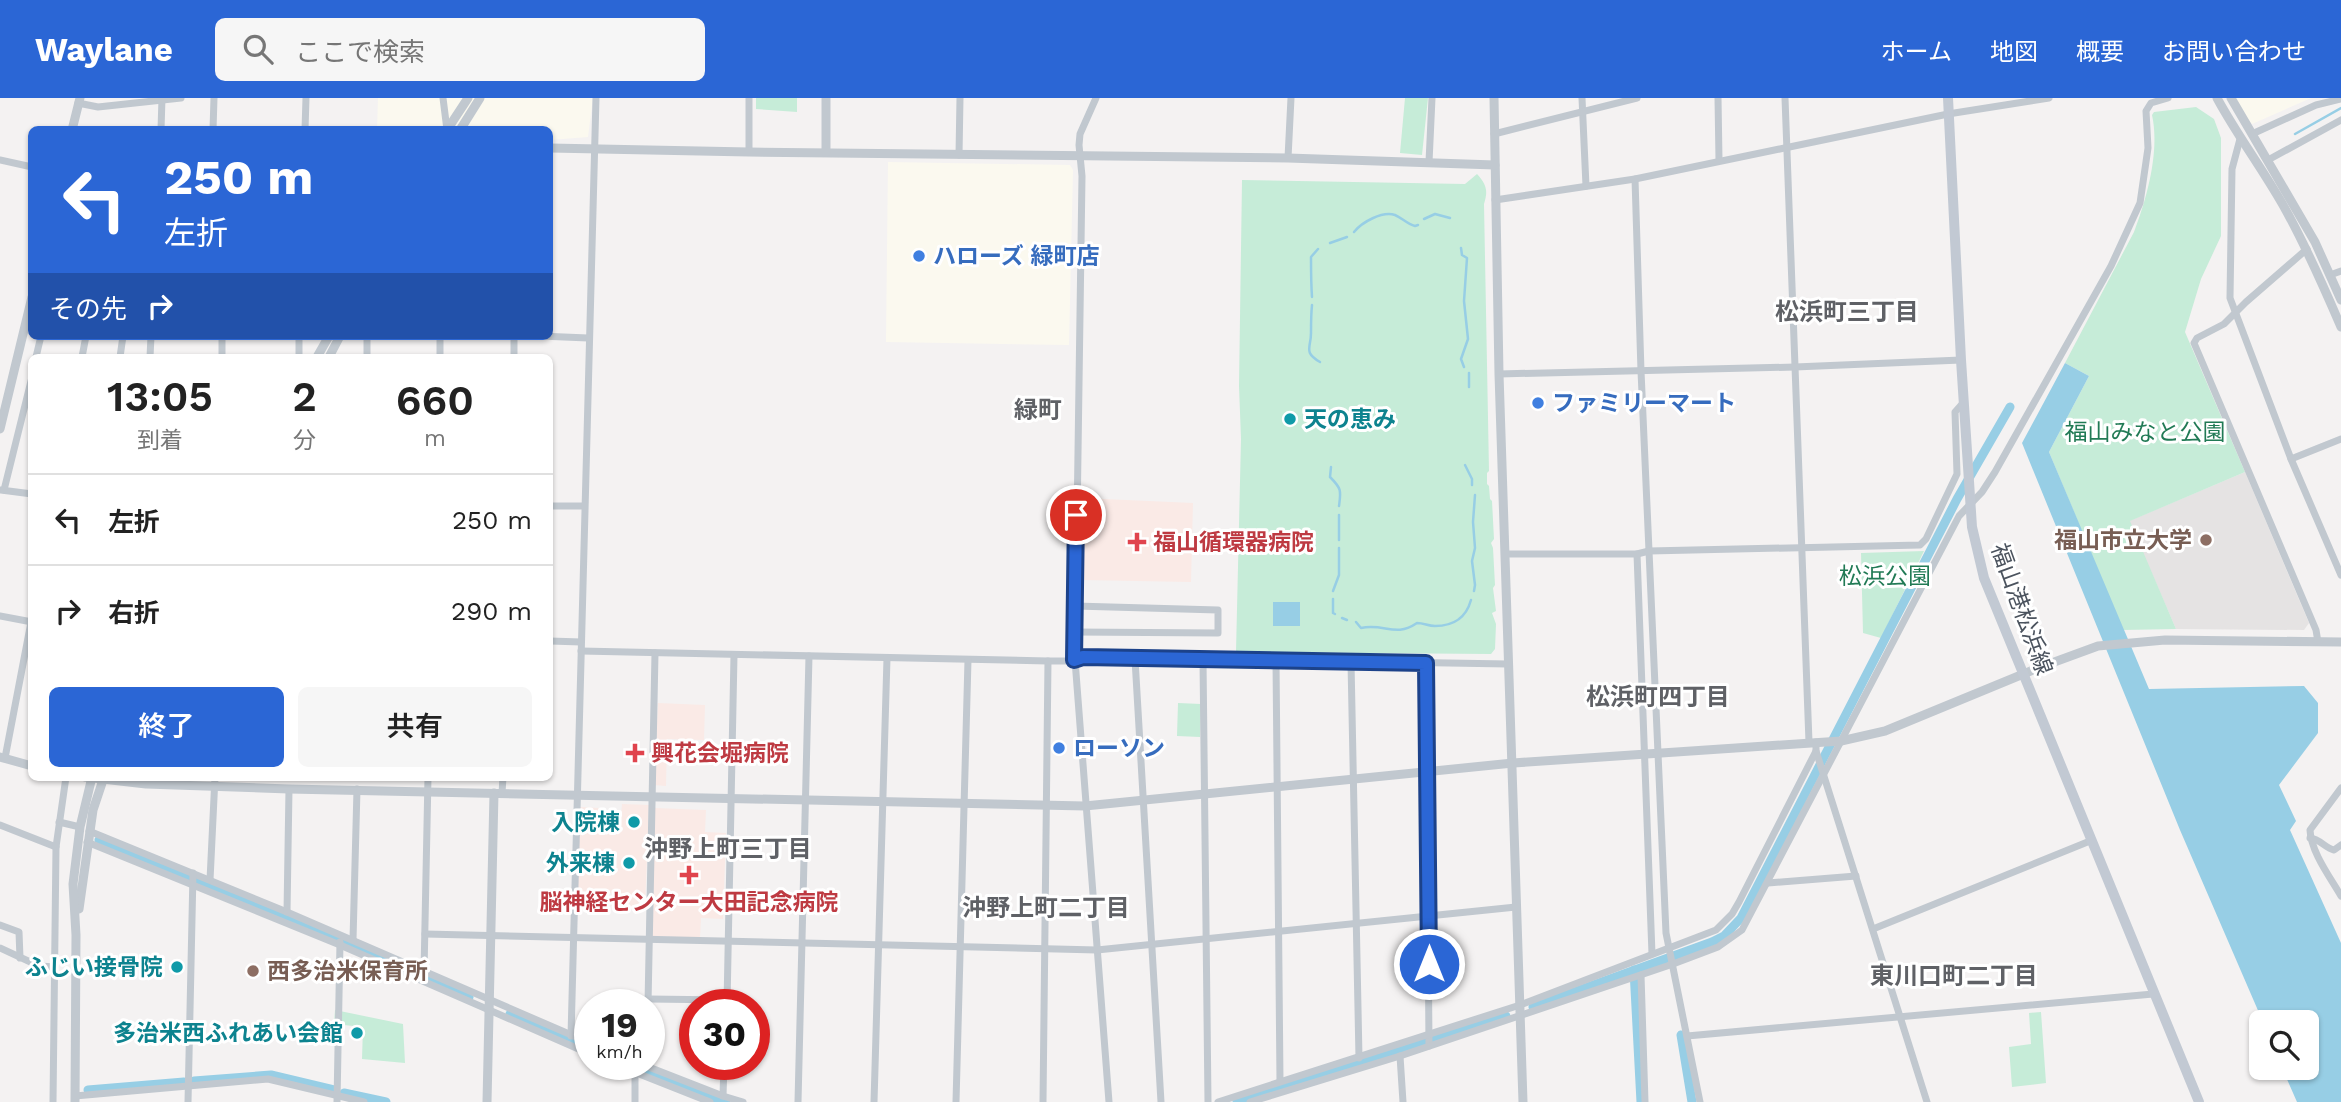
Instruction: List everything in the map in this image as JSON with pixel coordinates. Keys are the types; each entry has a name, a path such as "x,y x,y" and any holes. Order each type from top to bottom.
{"main road":[{"name":"福山港松浜線","path":"1948,98 1972,527 1984,578 2199,1102"}],"street":[{"path":"73,126 79,101 98,107 181,98"},
{"path":"213,126 214,98"},
{"path":"305,126 306,98"},
{"path":"443,98 446,126"},
{"path":"450,126 468,98"},
{"path":"462,126 480,98"},
{"path":"571,1036 596,98"},
{"path":"749,98 749,152"},
{"path":"826,98 826,152"},
{"path":"959,155 960,98"},
{"path":"1096,98 1080,134 1082,176 1074,660 1109,1102"},
{"path":"1288,158 1291,98"},
{"path":"1429,162 1432,98"},
{"path":"1494,98 1499,373 1523,1102"},
{"path":"1582,98 1586,186"},
{"path":"1494,134 1637,98"},
{"path":"1718,98 1718,160"},
{"path":"1785,98 1801,549 1814,745 1927,1102"},
{"path":"1495,200 1635,178 1948,114 2049,98"},
{"path":"1255,1097 1280,1081 1520,1016 1718,947 1735,937 1768,883 1959,516 1995,472 2112,267 2140,203 2148,148 2146,111 2141,98"},
{"path":"2146,111 2151,103 2168,98"},
{"path":"2217,98 2307,249 2341,327"},
{"path":"2231,98 2315,242 2341,300"},
{"path":"161,126 162,99"},
{"path":"2252,134 2316,105 2341,99"},
{"path":"2268,160 2341,120"},
{"path":"2240,139 2232,169 2230,298 2291,459 2341,575"},
{"path":"553,148 1288,158 1494,165"},
{"path":"0,160 28,166"},
{"path":"1635,178 1648,551 1669,949 1700,1102"},
{"path":"2307,249 2224,324 2197,338 2194,343 2316,630 2318,642"},
{"path":"2330,275 2341,271"},
{"path":"0,429 28,326"},
{"path":"553,337 588,338"},
{"path":"1499,373 1795,367 1961,360"},
{"path":"28,392 2,490 28,493"},
{"path":"1505,554 1637,554 1648,551 1920,545 1926,539 1957,474 1955,412 1964,403"},
{"path":"2291,459 2341,439"},
{"path":"553,506 584,506"},
{"path":"1637,554 1652,954"},
{"path":"1074,606 1218,610 1218,633 1075,632"},
{"path":"0,616 28,620"},
{"path":"28,634 2,758 28,765"},
{"path":"553,641 581,642"},
{"path":"124,781 146,784 215,782 289,789 1085,806 1513,763 1814,745 1885,731 2038,667 2098,646 2133,642 2341,642"},
{"path":"581,652 968,660 1048,661 1083,657 1508,664"},
{"path":"649,989 656,653"},
{"path":"727,989 734,655"},
{"path":"799,1102 809,656"},
{"path":"874,1102 887,658"},
{"path":"1135,659 1161,1102"},
{"path":"956,1102 968,660"},
{"path":"1203,660 1208,1102"},
{"path":"1043,1102 1048,661"},
{"path":"1276,662 1280,1081"},
{"path":"1350,662 1359,1058"},
{"path":"1426,663 1429,1041"},
{"path":"1218,1102 1255,1097 1400,1056 1429,1041 1716,930 1732,914 1814,745"},
{"path":"53,1102 56,847 65,781"},
{"path":"91,781 80,827 74,884 75,1099 274,1079 337,1099 364,1102"},
{"path":"76,935 87,842 102,781"},
{"path":"424,972 428,781"},
{"path":"487,1102 491,936 498,793 502,781"},
{"path":"210,880 215,782"},
{"path":"2341,788 2310,830 2310,838 2341,896"},
{"path":"287,912 289,789"},
{"path":"353,940 358,789"},
{"path":"59,822 80,827"},
{"path":"0,825 56,847"},
{"path":"89,831 340,940 353,940 574,1047"},
{"path":"2310,838 2315,838 2329,849 2334,850 2341,845"},
{"path":"1873,929 2090,841"},
{"path":"87,842 193,878 210,880 287,912 424,982 574,1037"},
{"path":"1768,883 1856,876"},
{"path":"188,1102 193,878"},
{"path":"425,934 1097,950 1516,907"},
{"path":"0,925 19,932 20,958"},
{"path":"337,1099 340,940"},
{"path":"0,948 39,966 55,967"},
{"path":"1639,975 1645,1102"},
{"path":"1687,1036 2153,994"},
{"path":"1400,1056 1403,1102"},
{"path":"665,1073 723,1097 743,1102"},
{"path":"635,1080 635,1102"},
{"path":"661,1080 710,1102"},
{"path":"723,1097 724,1080"}],"shaded area":[{"path":"378,98 593,98 588,137 553,140 553,126 377,126"},
{"path":"2232,98 2311,98 2252,124"},
{"path":"888,162 1070,165 1073,170 1069,345 886,342"},
{"name":"福山市立大学","path":"2245,472 2309,623 2304,630 2176,629 2129,521"},
{"name":"福山循環器病院","path":"1082,498 1193,503 1191,582 1081,580"},
{"path":"658,703 705,705 704,740 667,739 666,786 654,785"},
{"name":"脳神経センター大田記念病院","path":"622,804 649,805 645,908 611,906 611,893 577,892 580,807 600,808 600,825 620,826"},
{"name":"脳神経センター大田記念病院","path":"655,808 706,810 705,832 726,833 723,919 701,918 700,938 651,936"}],"green space":[{"path":"756,98 797,98 797,112 756,109"},
{"path":"1405,98 1428,98 1422,155 1400,153"},
{"name":"福山みなと公園","path":"2196,107 2214,119 2221,138 2221,236 2201,279 2185,332 2245,472 2130,521 2176,629 2123,630 2049,452 2089,376 2065,363 2134,232 2143,204 2153,159 2152,115 2154,112"},
{"path":"1477,174 1485,185 1486,192 1487,484 1492,501 1494,539 1491,543 1496,611 1492,613 1496,624 1495,649 1491,654 1236,652 1241,439 1239,386 1242,180 1465,184"},
{"name":"松浜公園","path":"1924,551 1881,638 1863,633 1861,553"},
{"path":"1178,703 1201,704 1200,737 1177,736"},
{"path":"335,1010 403,1024 405,1063 362,1059 363,1027 334,1024"},
{"path":"2041,1012 2046,1083 2012,1087 2009,1047 2031,1044 2029,1013"}],"water":[{"path":"2065,363 2089,376 2049,452 2149,689 2304,686 2318,703 2318,733 2279,785 2296,821 2290,830 2341,943 2341,1102 2297,1102 2287,1080 2319,1080 2319,1010 2258,1010 2180,830 2022,443"},
{"path":"1273,602 1300,602 1300,626 1273,626"}],"waterway":[{"path":"2295,134 2341,108"},
{"path":"1354,232 1367,221 1390,214 1412,225 1418,225"},
{"path":"1424,219 1435,214 1450,218"},
{"path":"1330,243 1347,237"},
{"path":"1461,248 1462,255 1467,258 1464,301 1468,339 1461,359 1464,367"},
{"path":"1312,297 1311,257 1318,249"},
{"path":"1312,305 1309,349 1311,355 1320,362"},
{"path":"1469,373 1469,387"},
{"path":"1533,1007 1712,942 1724,936 1741,918 1957,499 2010,407"},
{"path":"1465,465 1472,485"},
{"path":"1331,467 1330,477 1340,490 1339,506"},
{"path":"1474,591 1472,561 1475,548 1475,495"},
{"path":"1339,515 1339,540"},
{"path":"1333,591 1339,575 1339,548"},
{"path":"1333,599 1335,614"},
{"path":"1356,622 1361,628 1396,630 1417,623 1435,626 1448,624 1462,616 1471,600"},
{"path":"1342,618 1347,620"},
{"path":"99,840 333,937 469,997"},
{"path":"1634,970 1641,1102"},
{"path":"510,1014 574,1041"},
{"path":"1237,1102 1506,1016"},
{"path":"1681,1035 1692,1102"},
{"path":"194,1081 271,1075 334,1090"},
{"path":"665,1079 726,1102"},
{"path":"88,1090 184,1082"},
{"path":"344,1093 386,1102"}],"place":[{"name":"ハローズ 緑町店","path":"919,256"},
{"name":"ファミリーマート","path":"1538,403"},
{"name":"天の恵み","path":"1290,419"},
{"name":"福山市立大学","path":"2206,540"},
{"name":"福山循環器病院","path":"1137,542"},
{"name":"ローソン","path":"1059,748"},
{"name":"興花会堀病院","path":"635,753"},
{"name":"入院棟","path":"634,822"},
{"name":"外来棟","path":"629,863"},
{"name":"脳神経センター大田記念病院","path":"689,875"},
{"name":"ふじい接骨院","path":"177,967"},
{"name":"西多治米保育所","path":"253,971"},
{"name":"多治米西ふれあい会館","path":"357,1033"}],"district":[{"name":"松浜町三丁目","path":"1847,312"},
{"name":"緑町","path":"1038,410"},
{"name":"松浜町四丁目","path":"1658,697"},
{"name":"沖野上町三丁目","path":"728,849"},
{"name":"沖野上町二丁目","path":"1046,908"},
{"name":"東川口町二丁目","path":"1954,976"}],"route":[{"path":"1076,515 1074,660 1083,657 1426,663 1429,964"}]}
